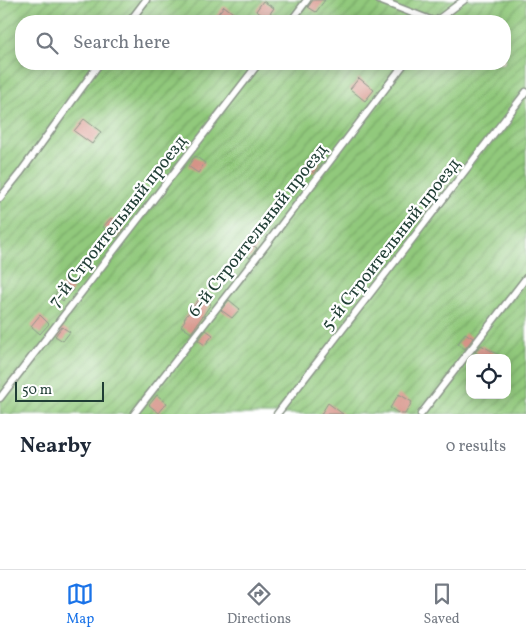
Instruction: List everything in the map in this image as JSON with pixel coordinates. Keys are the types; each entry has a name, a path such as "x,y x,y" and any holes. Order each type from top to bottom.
{"lane":[{"path":"135,15 146,0"},
{"path":"296,15 307,0"},
{"path":"379,0 419,15"},
{"path":"443,15 464,0"},
{"path":"0,198 95,70"},
{"name":"7-й Строительный проезд","path":"0,398 253,70"},
{"name":"6-й Строительный проезд","path":"134,414 275,234 399,70"},
{"name":"5-й Строительный проезд","path":"277,414 526,92"},
{"path":"421,414 526,278"}],"green space":[{"path":"0,0 526,0 526,414 0,414"}],"building":[{"path":"313,0 325,0 316,12 308,7"},
{"path":"263,1 274,8 269,15 262,15 256,11"},
{"path":"224,6 236,15 217,15"},
{"path":"359,78 374,90 365,101 350,89"},
{"path":"84,119 101,132 92,144 74,131"},
{"path":"195,156 205,163 198,173 188,166"},
{"path":"311,156 321,163 314,173 304,166"},
{"path":"111,218 124,229 117,238 103,227"},
{"path":"248,242 257,248 250,258 241,252"},
{"path":"65,283 73,290 63,301 55,294"},
{"path":"201,296 211,304 191,333 181,326"},
{"path":"229,300 240,309 232,318 221,310"},
{"path":"40,315 49,324 40,334 31,326"},
{"path":"62,327 70,332 63,341 55,336"},
{"path":"206,330 213,335 205,345 198,340"},
{"path":"465,333 473,338 465,349 458,344"},
{"path":"481,345 497,354 478,354 475,352"},
{"path":"399,394 412,402 405,414 400,414 390,408"},
{"path":"157,395 167,403 159,413 149,405"},
{"path":"328,403 343,414 321,414"}]}
